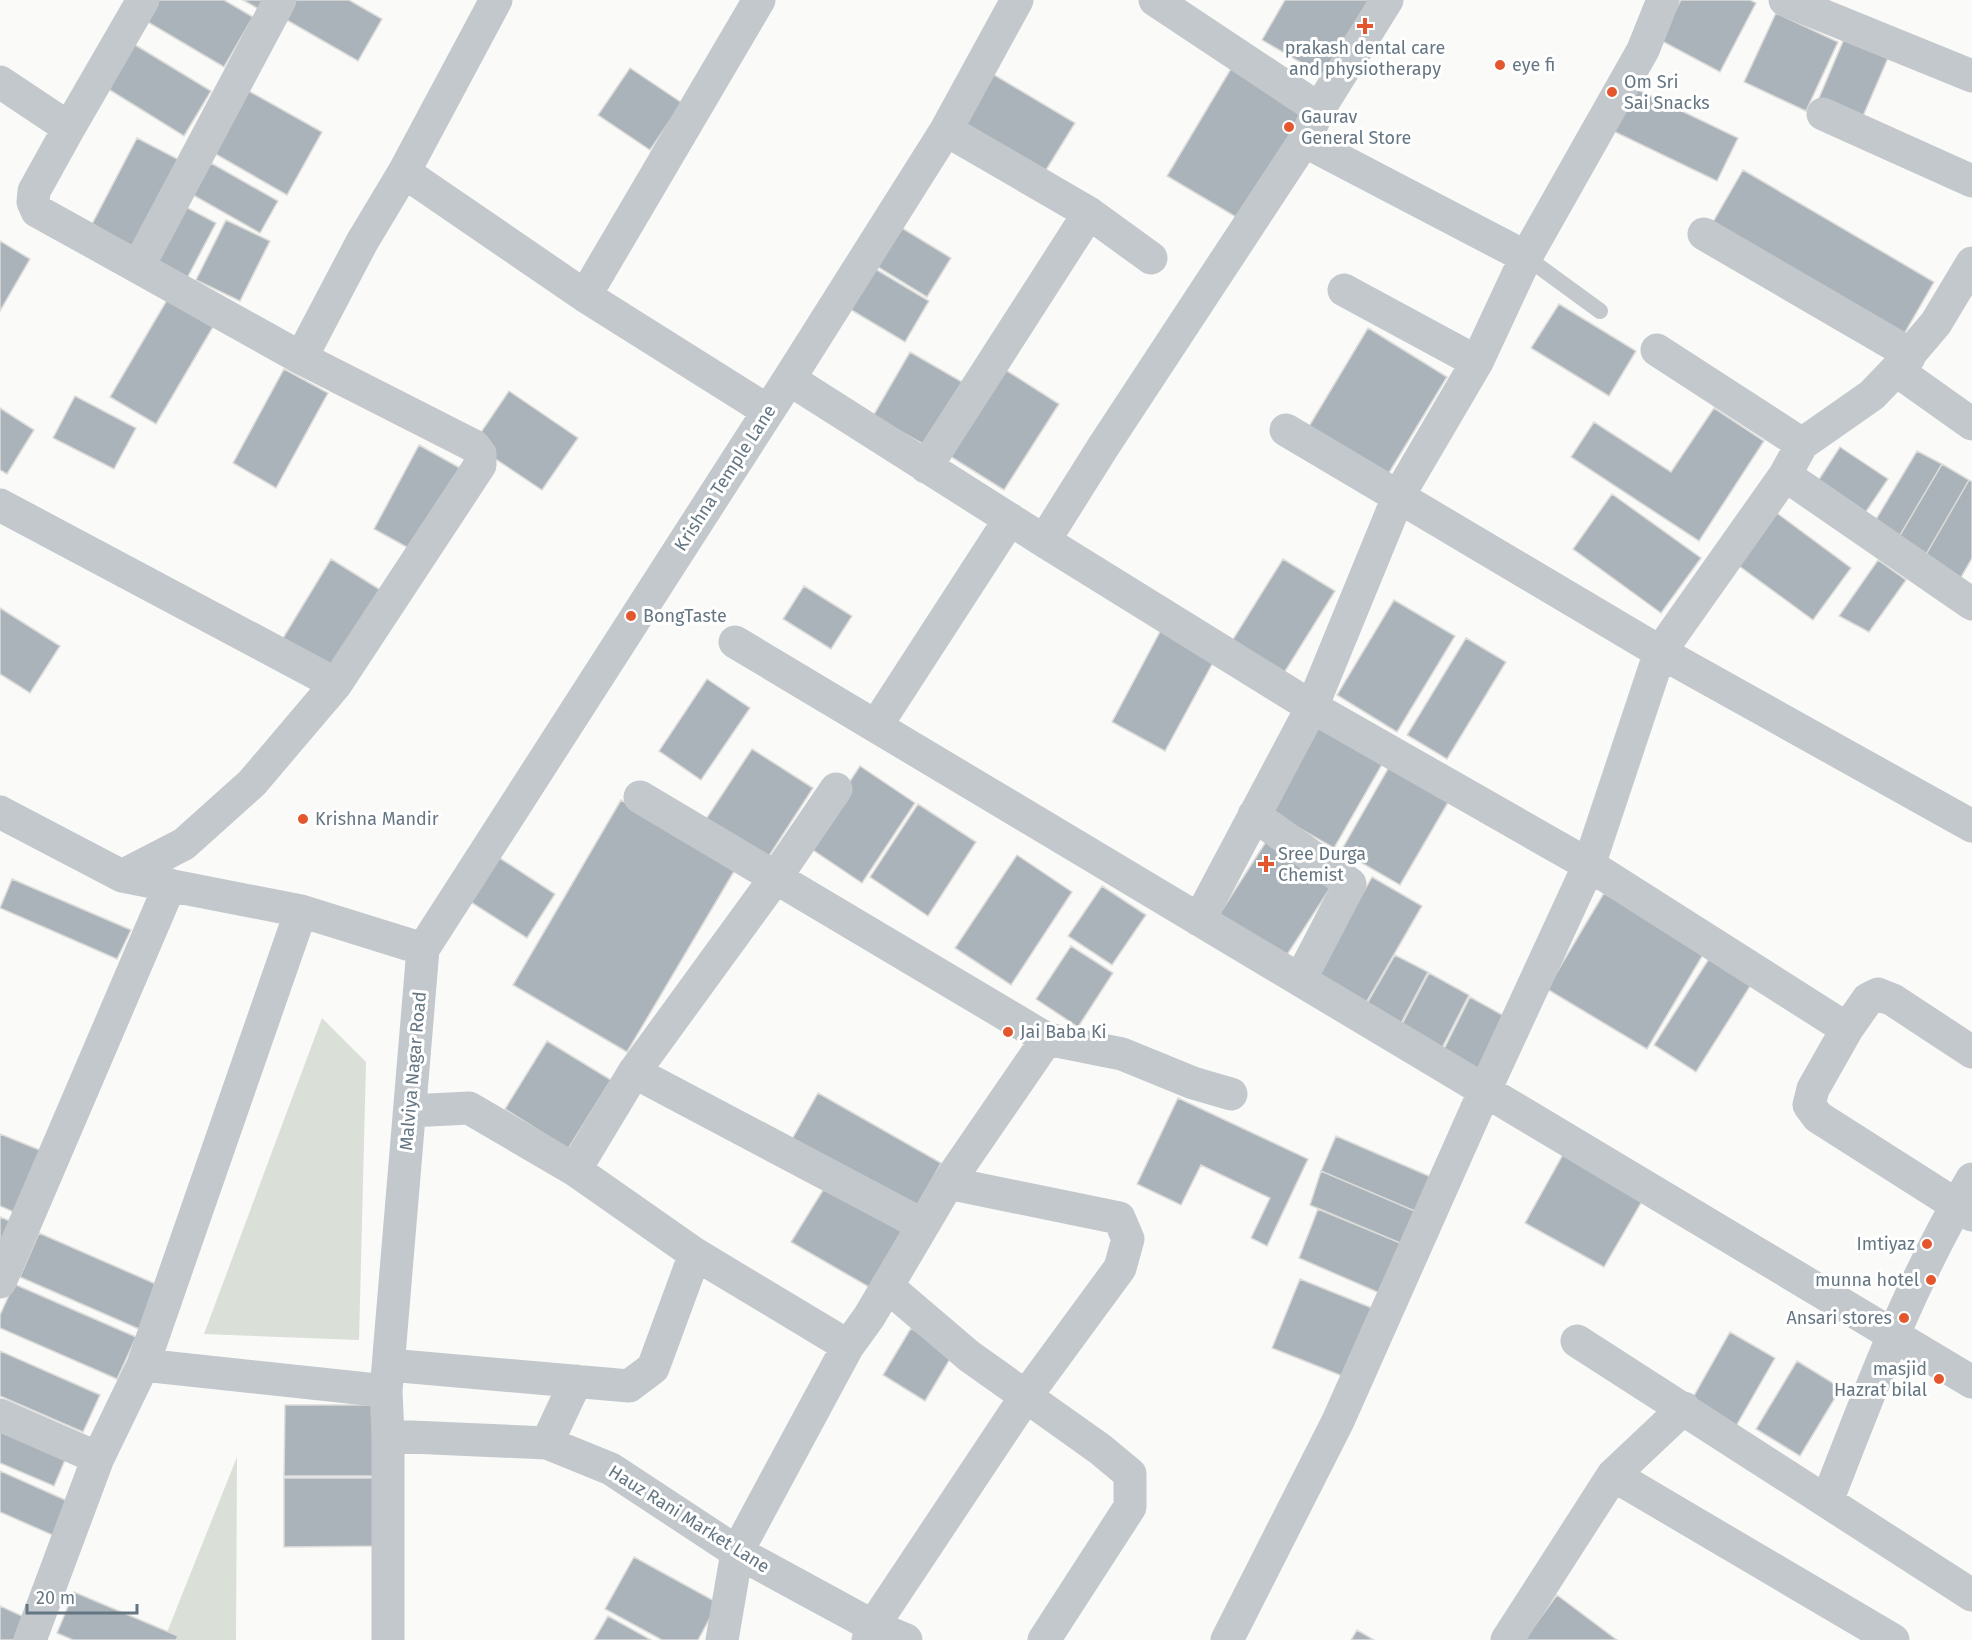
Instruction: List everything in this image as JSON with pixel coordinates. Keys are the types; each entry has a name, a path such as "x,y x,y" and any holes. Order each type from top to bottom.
{"street":[{"path":"122,876 184,844 252,783 336,684 480,465 481,459 474,446 301,358 37,211 33,202 33,191 144,0"},
{"path":"138,267 280,0"},
{"path":"301,358 362,242 404,172 496,0"},
{"path":"585,296 759,0"},
{"name":"Krishna Temple Lane","path":"423,949 946,130 1017,0"},
{"path":"1155,0 1319,109"},
{"path":"1044,541 1304,141 1319,109 1387,0"},
{"path":"1199,920 1312,707 1399,495 1477,362 1526,257 1643,50 1663,0"},
{"path":"1785,0 1972,76"},
{"path":"0,82 69,128"},
{"path":"1823,114 1972,181"},
{"path":"946,130 1089,213 1151,258"},
{"path":"1304,141 1526,257"},
{"path":"404,172 585,296 768,411"},
{"path":"926,467 1089,213"},
{"path":"1704,234 1893,344 1903,363 1972,424"},
{"path":"1227,1640 1338,1421 1485,1090 1588,866 1660,652 1785,475 1802,444 1872,395 1903,363 1936,323 1972,263"},
{"path":"1344,290 1477,362"},
{"path":"1657,350 1802,444"},
{"path":"789,379 1312,707 1588,866 1847,1029"},
{"path":"1286,430 1660,652 1972,826"},
{"path":"1785,475 1972,604"},
{"path":"0,505 336,684"},
{"path":"876,726 1010,519"},
{"path":"735,642 1972,1382"},
{"path":"575,1170 634,1072 776,877 836,789"},
{"path":"640,796 1047,1040 1122,1054 1193,1083 1231,1094"},
{"path":"0,812 122,876 302,911 423,949"},
{"path":"1254,816 1350,884 1300,980"},
{"path":"0,1282 170,885"},
{"path":"30,1640 98,1458 143,1365 302,911"},
{"name":"Malviya Nagar Road","path":"391,1639 388,1378 423,949"},
{"path":"1827,1501 1893,1334 1967,1200 1818,1117 1809,1105 1813,1089 1847,1029 1868,999 1878,994 1893,1000 1972,1052"},
{"path":"722,1640 737,1552 848,1346 887,1286 948,1183 1047,1040"},
{"path":"634,1072 923,1225"},
{"path":"410,1111 469,1108 575,1170 695,1254 848,1346"},
{"path":"871,1633 1026,1396 1120,1268 1128,1239 1119,1218 948,1183"},
{"path":"143,1365 388,1378 576,1381 629,1386 653,1368 695,1254"},
{"path":"887,1286 969,1356 1100,1449 1130,1474 1130,1507 1044,1640"},
{"path":"1577,1341 1972,1595"},
{"path":"548,1443 576,1381"},
{"path":"1508,1640 1613,1475 1684,1408"},
{"path":"0,1415 98,1458"},
{"name":"Hauz Rani Market Lane","path":"388,1436 548,1443 611,1469 737,1552 871,1633 906,1640"},
{"path":"1613,1475 1893,1640"}],"lane":[{"path":"1526,257 1600,310"}],"shaded area":[{"path":"322,1018 366,1062 359,1340 204,1334"},
{"path":"237,1457 236,1640 164,1640"}],"building":[{"path":"152,0 224,0 253,17 224,67 141,18"},
{"path":"243,0 271,0 264,12"},
{"path":"287,0 349,0 382,19 358,61 278,15"},
{"path":"1285,0 1378,0 1331,80 1262,40"},
{"path":"1681,0 1750,0 1756,3 1720,72 1660,40"},
{"path":"1776,13 1838,42 1806,111 1744,82"},
{"path":"1844,39 1888,58 1860,123 1816,105"},
{"path":"132,43 211,91 184,136 105,87"},
{"path":"1232,67 1306,112 1241,220 1167,176"},
{"path":"630,68 682,103 650,150 598,115"},
{"path":"991,73 1075,123 1043,175 960,125"},
{"path":"1634,88 1738,138 1717,181 1613,131"},
{"path":"247,90 322,132 287,195 212,152"},
{"path":"137,138 185,163 135,253 90,228"},
{"path":"211,163 278,201 260,233 193,195"},
{"path":"1743,170 1934,282 1900,341 1709,229"},
{"path":"184,206 216,223 185,282 153,265"},
{"path":"226,220 270,241 240,301 196,280"},
{"path":"897,225 951,258 927,297 873,264"},
{"path":"0,241 30,259 0,311"},
{"path":"872,267 929,301 905,342 848,308"},
{"path":"167,300 213,327 156,424 110,397"},
{"path":"1559,304 1636,351 1609,396 1531,348"},
{"path":"1368,328 1447,377 1387,476 1308,428"},
{"path":"910,352 969,386 932,449 873,416"},
{"path":"1001,367 1059,404 1004,490 945,453"},
{"path":"284,369 328,393 276,488 233,463"},
{"path":"509,391 578,438 542,490 473,444"},
{"path":"75,396 136,428 114,469 53,438"},
{"path":"0,408 34,430 7,474 0,470"},
{"path":"1714,408 1764,441 1699,541 1571,457 1594,422 1671,472"},
{"path":"419,445 467,472 421,555 374,529"},
{"path":"1840,447 1888,479 1861,519 1814,487"},
{"path":"1917,451 1942,464 1896,542 1872,526"},
{"path":"1942,464 1969,480 1924,558 1896,542"},
{"path":"1969,480 1972,482 1972,558 1960,579 1924,558"},
{"path":"1612,494 1701,558 1661,613 1573,549"},
{"path":"1770,508 1851,568 1813,620 1731,560"},
{"path":"331,559 387,594 334,682 277,648"},
{"path":"1283,559 1335,591 1279,681 1227,649"},
{"path":"1878,560 1906,580 1869,632 1839,616"},
{"path":"804,586 852,616 831,649 783,619"},
{"path":"1394,600 1455,636 1397,732 1337,695"},
{"path":"0,608 60,646 30,693 0,674"},
{"path":"1162,628 1216,657 1165,751 1112,722"},
{"path":"1466,638 1506,662 1447,759 1407,735"},
{"path":"707,679 750,708 701,780 659,751"},
{"path":"1321,716 1388,754 1334,848 1267,810"},
{"path":"752,749 813,788 767,859 706,819"},
{"path":"1393,760 1453,794 1400,885 1341,851"},
{"path":"860,766 915,803 862,883 807,846"},
{"path":"621,800 736,868 627,1052 513,985"},
{"path":"918,804 976,842 928,916 870,877"},
{"path":"1269,837 1336,879 1283,961 1217,918"},
{"path":"495,855 555,894 527,938 466,899"},
{"path":"1017,855 1072,892 1011,985 955,948"},
{"path":"1372,877 1422,906 1363,1008 1314,980"},
{"path":"12,879 131,930 117,959 0,908"},
{"path":"1102,886 1146,915 1112,965 1068,936"},
{"path":"1604,893 1704,953 1647,1049 1547,989"},
{"path":"1071,946 1113,973 1078,1027 1036,999"},
{"path":"1712,954 1754,980 1696,1072 1654,1045"},
{"path":"1395,955 1428,972 1399,1027 1365,1007"},
{"path":"1429,973 1469,995 1440,1052 1400,1028"},
{"path":"1470,997 1506,1017 1480,1077 1442,1053"},
{"path":"547,1041 611,1080 568,1149 505,1109"},
{"path":"818,1093 941,1163 915,1210 791,1141"},
{"path":"1178,1098 1308,1159 1267,1246 1251,1238 1270,1198 1201,1165 1181,1205 1137,1184"},
{"path":"0,1134 42,1151 16,1213 0,1206"},
{"path":"1336,1136 1431,1177 1417,1212 1321,1171"},
{"path":"1565,1151 1645,1196 1604,1267 1525,1223"},
{"path":"1321,1171 1417,1212 1405,1245 1310,1205"},
{"path":"825,1187 908,1235 876,1291 791,1242"},
{"path":"1318,1209 1405,1245 1382,1294 1299,1258"},
{"path":"0,1217 17,1224 0,1265"},
{"path":"39,1233 158,1285 139,1329 20,1277"},
{"path":"1300,1279 1377,1310 1350,1379 1272,1348"},
{"path":"14,1284 136,1337 117,1379 0,1328 0,1315"},
{"path":"911,1328 953,1354 925,1401 883,1375"},
{"path":"1730,1332 1775,1358 1736,1426 1691,1401"},
{"path":"0,1351 100,1395 83,1432 0,1396"},
{"path":"1797,1361 1841,1388 1800,1456 1756,1429"},
{"path":"285,1405 378,1405 378,1476 284,1476"},
{"path":"0,1424 68,1453 54,1486 0,1463"},
{"path":"0,1471 72,1503 57,1537 0,1512"},
{"path":"284,1478 380,1478 379,1546 284,1547"},
{"path":"634,1557 718,1603 698,1640 662,1640 605,1609"},
{"path":"74,1592 178,1636 176,1640 73,1640 57,1633"},
{"path":"1557,1595 1617,1640 1524,1640"},
{"path":"0,1606 24,1617 14,1640 0,1640"},
{"path":"608,1616 651,1640 594,1640"},
{"path":"1357,1630 1374,1640 1351,1640"}],"place":[{"name":"prakash dental care and physiotherapy","path":"1365,26"},
{"name":"eye fi","path":"1500,65"},
{"name":"Om Sri Sai Snacks","path":"1612,92"},
{"name":"Gaurav General Store","path":"1289,127"},
{"name":"BongTaste","path":"631,616"},
{"name":"Krishna Mandir","path":"303,819"},
{"name":"Sree Durga Chemist","path":"1266,864"},
{"name":"Jai Baba Ki","path":"1008,1032"},
{"name":"Imtiyaz","path":"1927,1244"},
{"name":"munna hotel","path":"1931,1280"},
{"name":"Ansari stores","path":"1904,1318"},
{"name":"masjid Hazrat bilal","path":"1939,1379"}]}
